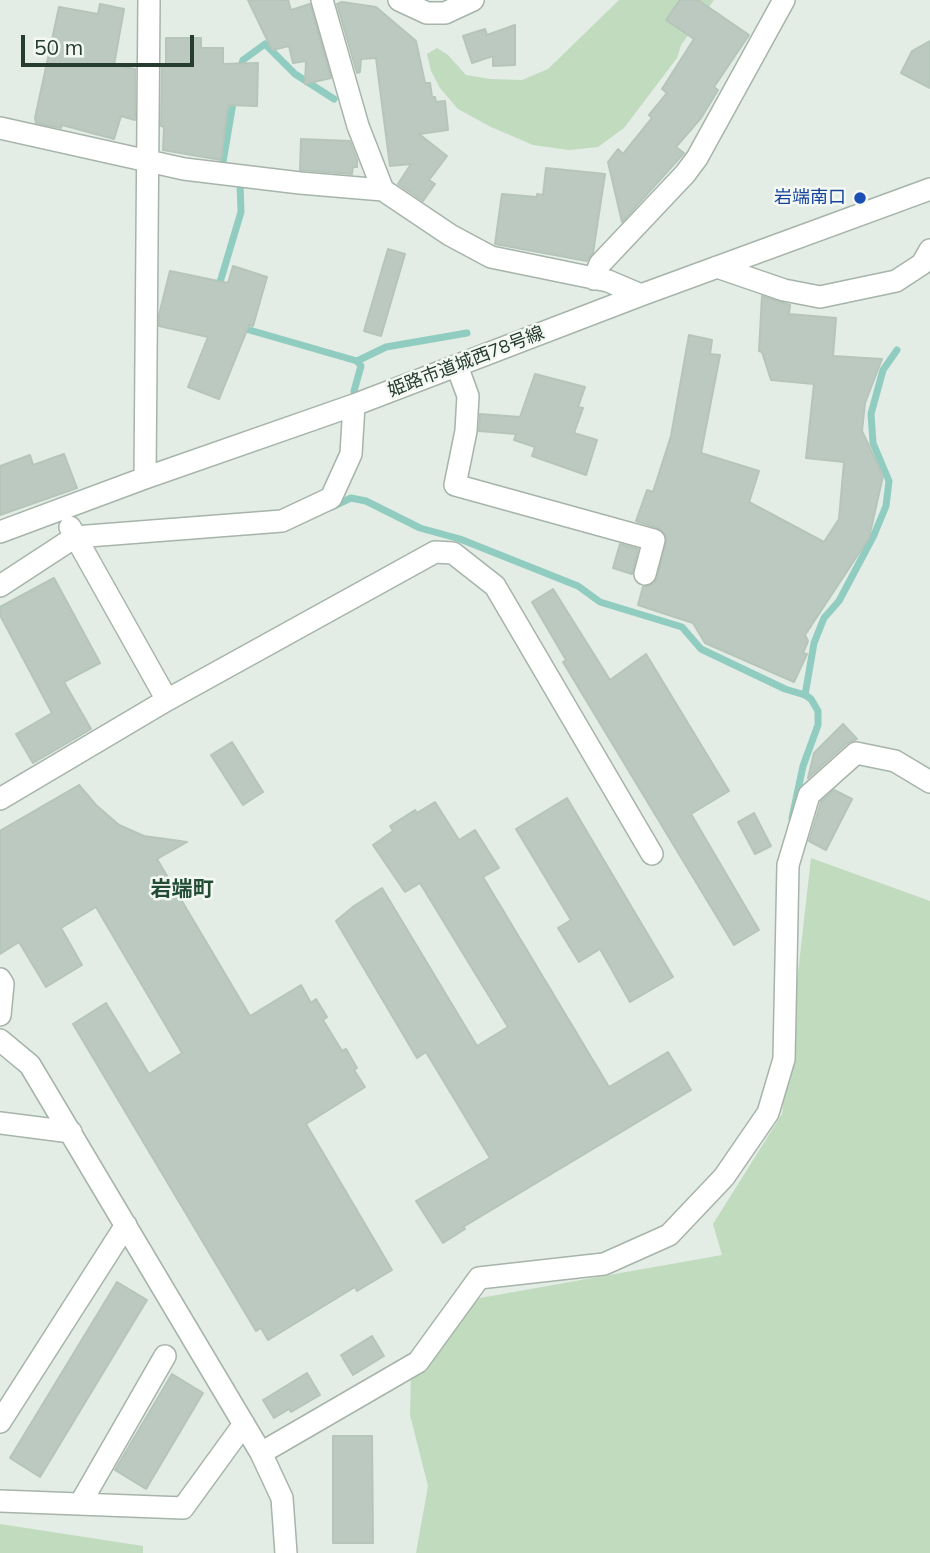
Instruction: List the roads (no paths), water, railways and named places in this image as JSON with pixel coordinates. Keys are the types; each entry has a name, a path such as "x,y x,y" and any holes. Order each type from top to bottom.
{"street":[{"path":"145,478 149,0"},
{"path":"322,0 358,126 383,190"},
{"path":"399,0 427,13 445,13 473,0"},
{"path":"594,279 600,264 697,158 784,0"},
{"path":"0,128 184,169 383,190 450,235 491,257 608,281 641,295"},
{"name":"姫路市道城西78号線","path":"0,532 354,405 641,295 930,189"},
{"path":"717,267 784,290 820,296 896,281 922,264 930,250"},
{"path":"457,366 468,396 466,431 455,485 654,540 645,574"},
{"path":"0,586 75,537 282,521 331,498 351,454 354,405"},
{"path":"60,510 167,700"},
{"path":"0,799 167,700 435,552 453,553 495,586 652,854"},
{"path":"261,1453 418,1362 479,1278 604,1264 668,1235 724,1177 768,1112 784,1059 788,865 810,795 856,753 895,761 930,782"},
{"path":"0,979 3,984 0,1015"},
{"path":"0,1040 30,1065 261,1453 282,1498 287,1549"},
{"path":"0,1123 71,1132"},
{"path":"0,1422 126,1225"},
{"path":"80,1504 165,1356"},
{"path":"0,1501 183,1508 244,1424"}],"waterway":[{"path":"239,72 243,60 265,44 295,74 334,99"},
{"path":"222,168 234,97"},
{"path":"218,289 241,212 240,183 235,182"},
{"path":"239,327 357,361 361,366 354,391"},
{"path":"357,361 386,347 467,333"},
{"path":"805,695 814,643 824,618 839,601 874,535 886,506 889,481 873,443 871,414 883,370 897,350"},
{"path":"332,507 351,498 366,501 420,528 460,539 578,586 600,602 682,627 701,649 811,699 818,711 818,725 803,766 792,818"}],"place":[{"name":"岩端南口","path":"860,198"}],"district":[{"name":"岩端町","path":"182,890"}]}
